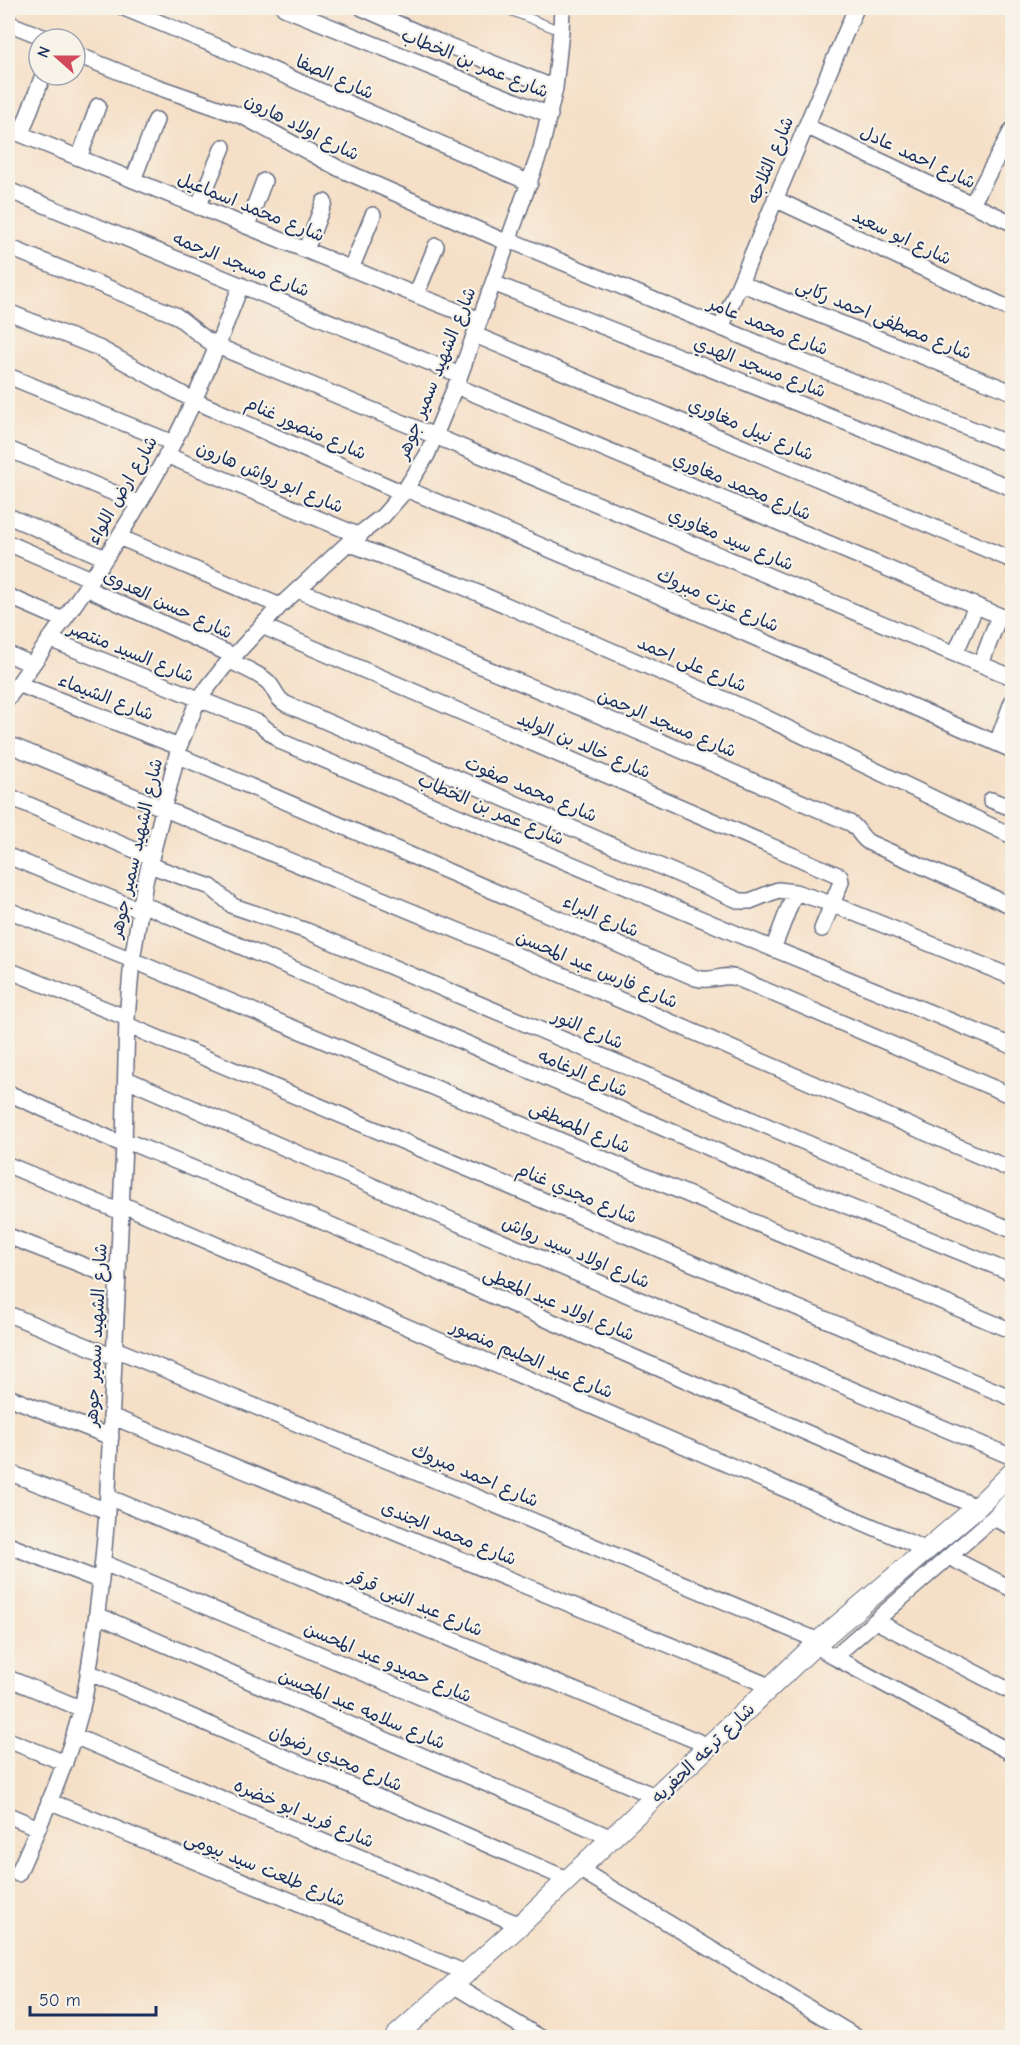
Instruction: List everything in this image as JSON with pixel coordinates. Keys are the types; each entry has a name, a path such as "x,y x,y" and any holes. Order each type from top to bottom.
{"street":[{"name":"شارع الصفا","path":"124,8 238,55 530,183"},
{"name":"شارع عمر بن الخطاب","path":"284,8 550,115"},
{"path":"362,8 555,88"},
{"name":"شارع الشهيد سمير جوهر","path":"18,1874 65,1763 74,1736 82,1709 97,1615 104,1563 111,1437 127,1022 132,960 150,861 178,751 198,700 232,658 280,606 383,516 405,491 427,454 458,380 530,183 550,115 555,88 562,8"},
{"name":"شارع الثلاجه","path":"721,328 856,8"},
{"path":"8,23 27,31"},
{"name":"شارع اولاد هارون","path":"87,59 152,85 244,117 338,168 508,242"},
{"path":"14,132 37,87"},
{"path":"79,158 98,106"},
{"path":"133,180 156,120"},
{"name":"شارع احمد عادل","path":"806,126 1012,223"},
{"path":"972,204 1012,130"},
{"name":"شارع محمد اسماعيل","path":"14,132 480,320"},
{"path":"198,207 223,147"},
{"path":"247,226 264,181"},
{"name":"شارع مسجد الرحمه","path":"8,190 241,285 458,380"},
{"name":"شارع ابو سعيد","path":"775,199 1012,310"},
{"path":"306,250 324,202"},
{"path":"351,269 374,214"},
{"name":"شارع محمد عامر","path":"508,242 1012,445"},
{"path":"416,295 436,246"},
{"name":"شارع سيد مغاوري","path":"8,247 176,315 201,338 217,346 1012,677"},
{"name":"شارع مسجد الهدي","path":"493,283 1012,488"},
{"name":"شارع مصطفى احمد ركابى","path":"740,283 1012,392"},
{"name":"شارع ارض اللواء","path":"10,693 119,537 169,449 217,346 241,285"},
{"name":"شارع منصور غنام","path":"8,312 101,349 193,399 405,491"},
{"name":"شارع نبيل مغاوري","path":"475,335 1012,560"},
{"name":"شارع ابو رواش هارون","path":"8,376 169,449 354,540"},
{"name":"شارع محمد مغاوري","path":"458,380 1006,619"},
{"path":"8,449 138,503"},
{"name":"شارع عزت مبروك","path":"405,491 646,590 1012,750"},
{"path":"8,516 105,558"},
{"path":"119,537 280,606"},
{"name":"شارع على احمد","path":"354,540 756,712 1012,836"},
{"name":"شارع حسن العدوى","path":"8,543 232,658"},
{"name":"شارع مسجد الرحمن","path":"298,590 850,823 854,825 862,838 870,843 1012,906"},
{"path":"8,597 63,620"},
{"path":"955,654 976,606"},
{"path":"981,664 1006,619"},
{"name":"شارع خالد بن الوليد","path":"262,626 840,876 842,879 822,928"},
{"name":"شارع السيد منتصر","path":"49,639 198,700"},
{"path":"8,654 31,664"},
{"name":"شارع محمد صفوت","path":"232,658 266,680 276,697 286,704 740,901 750,901 778,890 795,892 832,904 1012,977"},
{"name":"شارع الشيماء","path":"10,693 178,751"},
{"name":"شارع عمر بن الخطاب","path":"198,700 259,723 282,742 773,949 1012,1046"},
{"path":"997,743 1012,702"},
{"name":"شارع فارس عبد المحسن","path":"8,744 162,810 507,951 1012,1170"},
{"name":"شارع البراء","path":"178,751 696,978 709,980 730,975 1012,1096"},
{"name":"شارع النور","path":"8,796 211,887 232,906 318,936 1012,1230"},
{"path":"992,800 1012,808"},
{"name":"شارع الرغامه","path":"8,856 140,907 798,1186 1012,1273"},
{"path":"773,949 795,892"},
{"path":"8,910 132,960"},
{"name":"شارع المصطفى","path":"132,960 1012,1330"},
{"name":"شارع مجدي غنام","path":"8,970 1012,1398"},
{"name":"شارع اولاد سيد رواش","path":"126,1079 492,1238 1012,1457"},
{"name":"شارع اولاد عبد المعطى","path":"8,1093 124,1143 326,1223 985,1512 1012,1527"},
{"name":"شارع عبد الحليم منصور","path":"8,1166 121,1208 927,1550"},
{"path":"8,1236 118,1280"},
{"name":"شارع احمد مبروك","path":"8,1314 114,1353 469,1494 817,1643 834,1658 1012,1753"},
{"path":"8,1397 111,1437"},
{"name":"شارع محمد الجندى","path":"111,1416 772,1687"},
{"name":"شارع عبد النبى قرقر","path":"8,1472 107,1504 710,1746"},
{"name":"شارع ترعه الحفريه","path":"834,1658 950,1557 1012,1473"},
{"name":"شارع ترعه الحفريه","path":"396,2037 657,1797 817,1643 927,1550 985,1512 1012,1498"},
{"path":"8,1545 101,1581"},
{"path":"950,1557 1012,1589"},
{"name":"شارع حميدو عبد المحسن","path":"104,1563 657,1797"},
{"name":"شارع سلامه عبد المحسن","path":"97,1615 612,1838"},
{"path":"876,1621 1012,1692"},
{"name":"شارع مجدي رضوان","path":"88,1672 573,1874 858,2037"},
{"path":"8,1678 82,1709"},
{"name":"شارع فريد ابو خضره","path":"74,1736 519,1925"},
{"path":"8,1740 65,1763"},
{"name":"شارع طلعت سيد بيومى","path":"49,1802 459,1979 541,2037"},
{"path":"8,1815 38,1828"}],"lane":[{"path":"504,8 561,31"}]}
